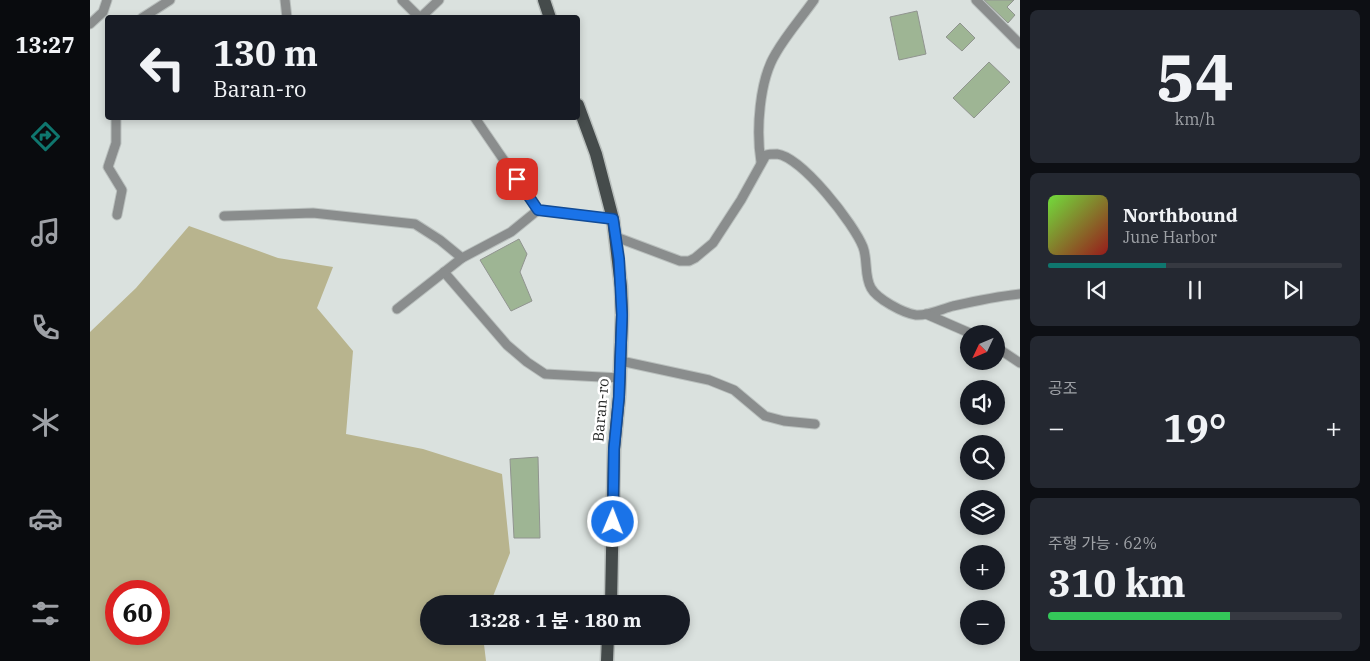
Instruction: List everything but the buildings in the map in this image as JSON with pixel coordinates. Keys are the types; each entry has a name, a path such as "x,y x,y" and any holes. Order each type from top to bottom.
{"main road":[{"path":"544,0 549,15"},
{"name":"Baran-ro","path":"580,110 596,154 613,219 622,315 620,378 614,449 611,595"},
{"path":"606,661 607,645"}],"lane":[{"path":"90,24 103,12 107,0"},
{"path":"147,15 170,0"},
{"path":"285,0 287,15"},
{"path":"402,0 417,15"},
{"path":"423,15 439,0"},
{"path":"761,162 758,146 760,114 767,75 775,54 814,0"},
{"path":"976,0 1020,44"},
{"path":"116,120 116,143 108,167 122,190 118,215"},
{"path":"476,120 538,210"},
{"path":"616,237 680,261 688,261 695,258 713,243 741,200 766,155 778,154 799,166 819,185 852,226 863,247 868,280 872,289 877,295 896,308 916,315 926,314 954,306 1020,294"},
{"path":"398,309 462,258 511,232 538,210 613,219"},
{"path":"224,216 313,214 415,224 440,240 462,258"},
{"path":"444,272 507,345 545,374 620,378"},
{"path":"926,314 960,329"},
{"path":"1005,352 1020,363"},
{"path":"621,361 709,380 734,390 765,416 784,421 815,424"}],"shaded area":[{"path":"189,226 278,258 333,267 317,308 353,351 346,434 423,449 502,474 510,553 494,595 420,595 420,645 484,645 486,661 90,661 90,332 136,288"}],"route":[{"path":"517,179 538,210 613,219 619,259 622,315 619,397 614,449 613,522"}]}
